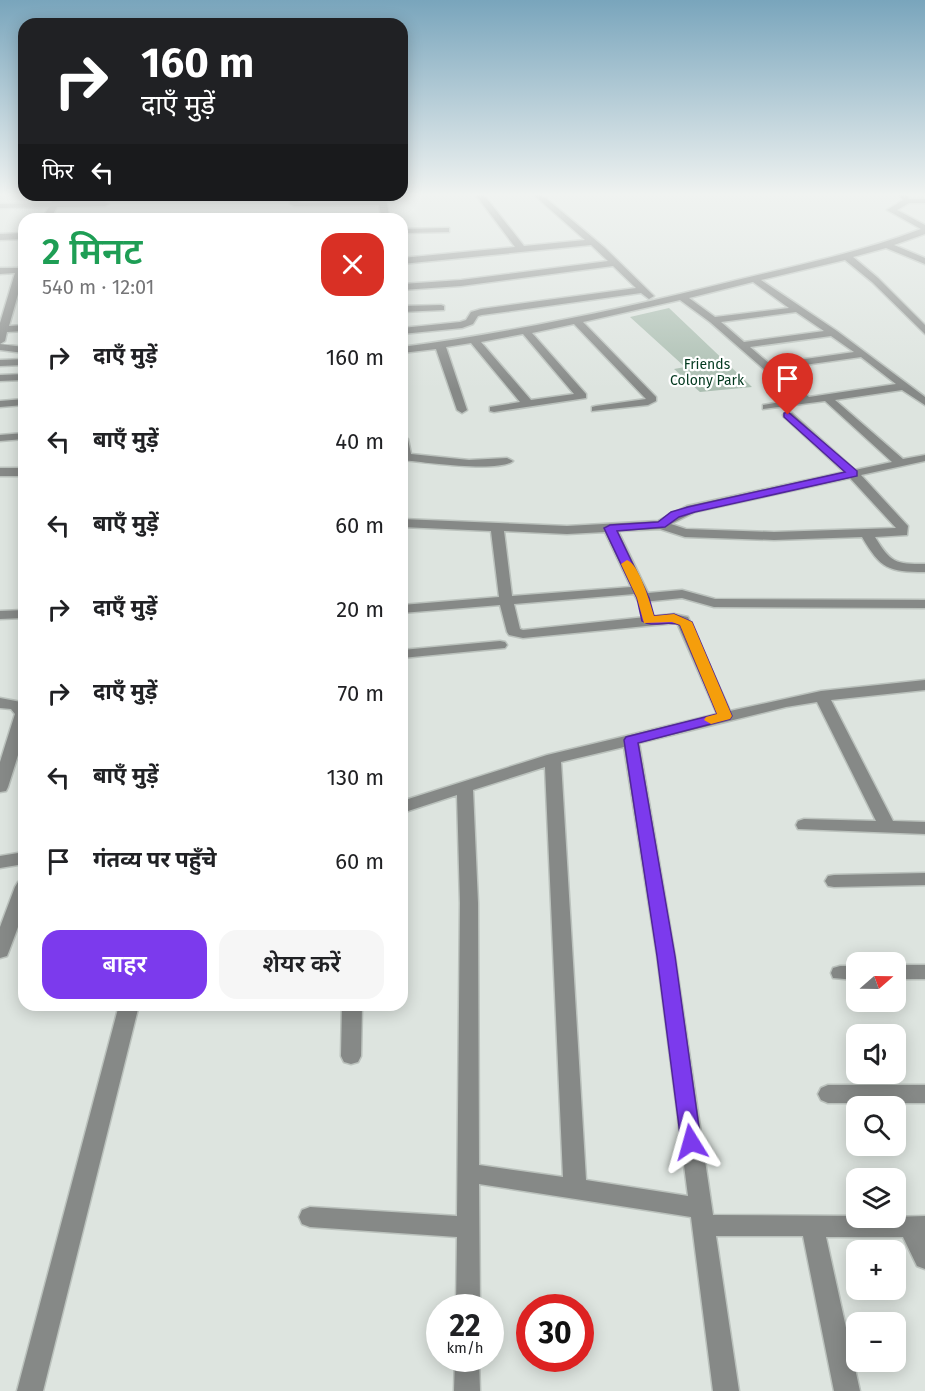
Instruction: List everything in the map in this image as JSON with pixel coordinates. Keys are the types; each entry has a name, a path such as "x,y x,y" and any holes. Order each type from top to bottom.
{"street":[{"path":"611,260 658,304"},
{"path":"408,349 577,322 835,260"},
{"path":"850,260 925,331"},
{"path":"408,287 461,283 615,263"},
{"path":"0,271 18,269"},
{"path":"754,279 834,333 925,402"},
{"path":"0,341 18,282"},
{"path":"408,330 462,325 470,322 474,314 481,312 644,290"},
{"path":"682,298 712,320 807,401"},
{"path":"408,309 441,308"},
{"path":"712,320 800,309"},
{"path":"911,317 925,314"},
{"path":"577,322 652,399 648,402 596,409"},
{"path":"3,329 18,328"},
{"path":"494,409 582,396 525,331"},
{"path":"741,345 834,333"},
{"path":"474,340 528,404"},
{"path":"440,345 462,410"},
{"path":"0,347 18,349"},
{"path":"767,367 863,354"},
{"path":"0,363 18,362"},
{"path":"0,378 18,377"},
{"path":"767,407 905,386"},
{"path":"827,398 900,463"},
{"path":"0,404 18,402"},
{"path":"408,523 567,530 661,525 692,534 774,536 898,533 904,530 853,474 788,415"},
{"path":"0,438 18,436"},
{"path":"408,457 469,463 507,461"},
{"path":"661,525 675,515 692,509 925,458"},
{"path":"0,472 18,472"},
{"path":"497,527 512,629 518,634 674,618 683,620 725,716"},
{"path":"610,528 641,594 649,621"},
{"path":"867,534 883,561 890,567 925,567"},
{"path":"408,609 641,594 682,594 714,603 925,604"},
{"path":"0,615 18,614"},
{"path":"408,653 500,645"},
{"path":"408,805 553,759 725,716 821,696 925,685"},
{"path":"821,696 888,828"},
{"path":"0,703 16,705 18,708"},
{"path":"0,787 18,730"},
{"path":"631,740 666,956 726,1391"},
{"path":"553,759 575,1189"},
{"path":"465,787 469,903 468,1294"},
{"path":"804,825 925,828"},
{"path":"0,862 18,859"},
{"path":"834,881 925,879"},
{"path":"0,951 18,903"},
{"path":"906,972 925,972"},
{"path":"30,1391 127,1011"},
{"path":"351,1056 352,1011"},
{"path":"828,1094 925,1094"},
{"path":"470,1173 575,1189 702,1216 812,1225 918,1227 925,1258"},
{"path":"310,1217 469,1227"},
{"path":"812,1225 847,1391"},
{"path":"467,1372 467,1391"}],"green space":[{"name":"Friends Colony Park","path":"669,308 752,387 700,392 674,369 685,367 630,317"}],"slow traffic":[{"path":"627,564 643,598 649,621 678,618 685,622 725,716 711,720"}],"route":[{"path":"691,1142 666,956 631,740 725,716 685,622 678,618 649,621 643,598 610,528 661,525 675,515 692,509 853,474 788,415"}]}
